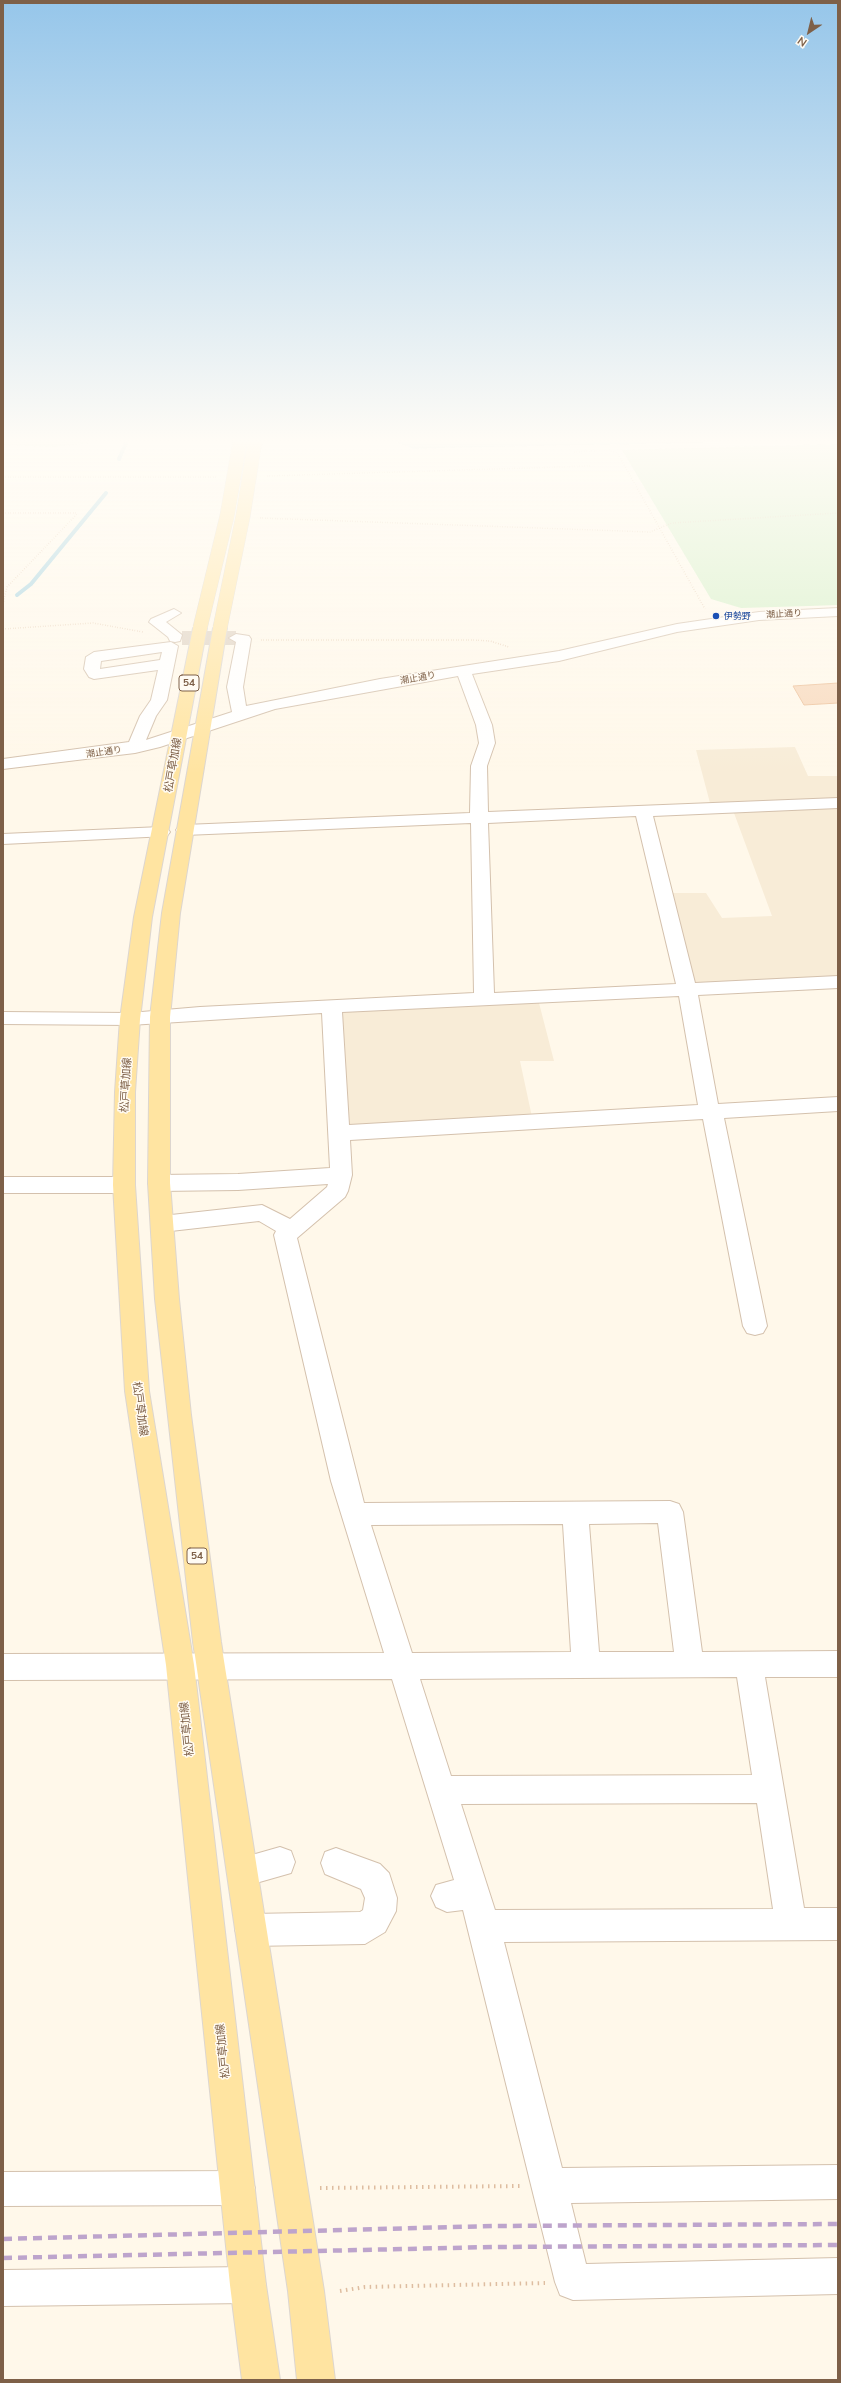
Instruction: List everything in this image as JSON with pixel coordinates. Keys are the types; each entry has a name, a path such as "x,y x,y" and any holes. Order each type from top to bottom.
{"main road":[{"name":"松戸草加線","path":"218,552 200,628 189,733 173,831 171,913 160,1017 159,1183 179,1414 212,1665 306,2291 316,2380"},
{"name":"松戸草加線","path":"189,733 220,628 236,552"},
{"name":"松戸草加線","path":"173,831 143,917 130,1019 125,1092 124,1185 137,1391 180,1664 248,2285 261,2380"}],"street":[{"path":"135,748 148,716 159,700 167,664 176,640 175,635 156,622 174,613"},
{"name":"潮止通り","path":"3,764 135,748 189,733 240,714 275,704 463,670 559,656 664,631 730,619 759,616 838,613"},
{"path":"240,639 235,687 239,701 240,714"},
{"path":"167,664 94,674 92,669 94,657 176,640"},
{"path":"463,670 486,733 486,750 479,766 478,777 484,999"},
{"path":"3,839 838,803"},
{"path":"643,812 687,989 755,1326"},
{"path":"3,1018 130,1019 484,999 838,982"},
{"path":"332,1007 340,1175 337,1191 285,1235 344,1481 440,1790 460,1893 484,1926 573,2282 838,2276"},
{"path":"338,1133 711,1110 838,1104"},
{"path":"159,1183 238,1182 340,1175"},
{"path":"3,1186 14,1184 124,1185"},
{"path":"162,1224 262,1213 291,1230"},
{"path":"355,1514 670,1512 690,1664"},
{"path":"575,1513 586,1665"},
{"path":"3,1667 180,1664 402,1666 838,1664"},
{"path":"749,1665 791,1924"},
{"path":"440,1790 768,1789"},
{"path":"242,1872 280,1862"},
{"path":"251,1930 365,1928 374,1921 380,1910 381,1898 378,1884 370,1875 354,1872 336,1863"},
{"path":"484,1926 838,1924"},
{"path":"548,2186 838,2182"},
{"path":"3,2189 238,2188"},
{"path":"3,2288 248,2285"}],"path":[{"path":"3,604 7,587 40,552"},
{"path":"673,552 705,610 712,610"},
{"path":"3,629 93,623 176,640"},
{"path":"240,639 473,640 490,641 514,648"},
{"path":"320,2188 548,2186"},
{"path":"340,2291 365,2287 573,2282"}],"shaded area":[{"path":"795,747 808,776 838,776 838,799 710,803 696,750"},
{"path":"838,808 838,977 694,985 672,893 706,893 722,918 772,916 734,813"},
{"path":"539,1003 554,1061 520,1061 532,1117 349,1127 341,1011"}],"green space":[{"path":"683,552 838,552 838,605 741,608 711,599"}],"building":[{"path":"838,683 838,703 804,705 793,686"}],"waterway":[{"path":"17,595 31,584 57,552"}],"tunnel":[{"path":"182,638 236,638"}],"railway":[{"path":"3,2239 493,2226 838,2224"},
{"path":"3,2258 493,2247 838,2245"}],"place":[{"name":"伊勢野","path":"716,616"}]}
